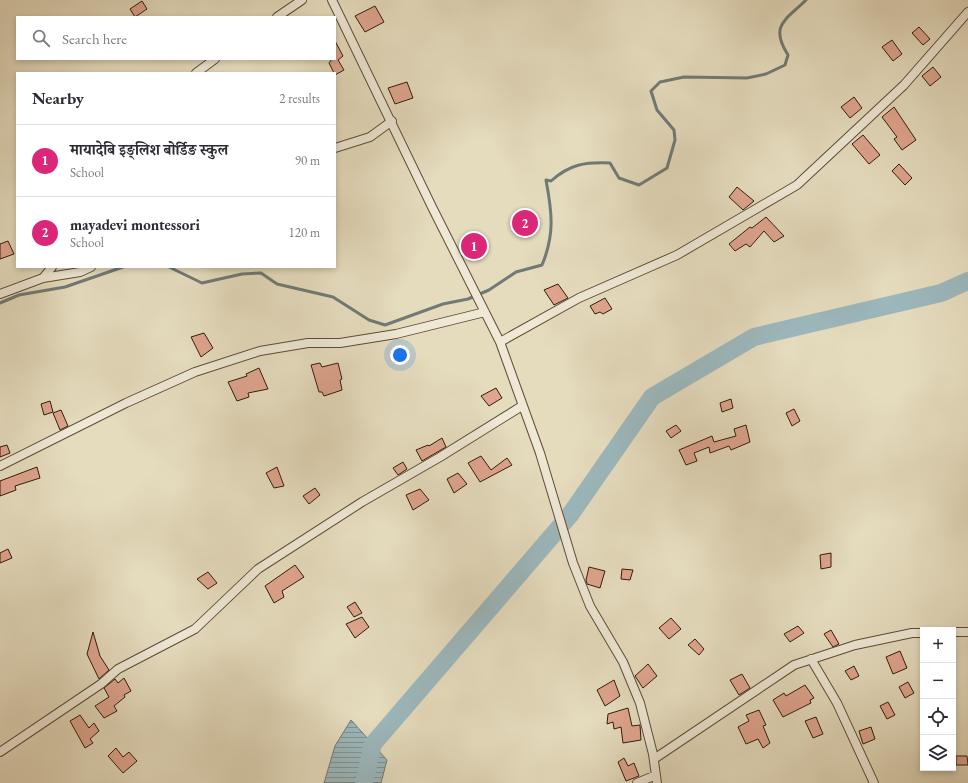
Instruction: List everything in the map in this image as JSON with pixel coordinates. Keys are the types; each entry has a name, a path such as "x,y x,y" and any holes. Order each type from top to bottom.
{"street":[{"path":"278,16 302,0"},
{"path":"332,0 392,121 432,207 500,342 540,453 569,553 590,606 623,662 640,703 654,759 656,779 637,783"},
{"path":"500,342 579,298 677,255 797,185 904,85 968,12"},
{"path":"197,72 215,60"},
{"path":"336,148 370,137 392,121"},
{"path":"43,278 51,268"},
{"path":"0,294 43,278 80,272 89,268"},
{"path":"0,466 126,403 195,372 260,351 308,343 340,342 396,334 485,312"},
{"path":"0,752 101,684 118,669 195,629 258,568 362,502 440,457 522,406"},
{"path":"654,759 724,714 760,686 794,665 855,645 920,632"},
{"path":"956,632 968,632"},
{"path":"811,659 837,703 862,760 874,783"}],"water":[{"path":"351,720 387,760 381,783 324,783 335,746"}],"building":[{"path":"142,1 147,9 134,16 130,9"},
{"path":"375,6 384,22 365,32 355,16"},
{"path":"919,27 930,39 923,45 912,33"},
{"path":"892,40 902,54 893,61 882,47"},
{"path":"336,43 343,56 338,60 344,70 336,74 336,72 334,72 329,63 331,60 336,60"},
{"path":"933,67 941,77 930,86 922,76"},
{"path":"407,82 413,98 395,104 388,88"},
{"path":"854,97 862,108 850,118 841,107"},
{"path":"894,107 916,140 902,150 894,139 897,137 882,117"},
{"path":"863,135 880,155 869,164 852,144"},
{"path":"899,164 912,178 905,185 892,171"},
{"path":"737,187 754,201 743,210 729,197"},
{"path":"766,217 784,236 774,242 764,231 750,247 746,244 735,251 729,244 750,227 752,228"},
{"path":"8,241 14,254 0,259 0,244"},
{"path":"558,284 568,298 554,305 544,290"},
{"path":"605,298 612,309 603,314 600,312 595,314 590,306"},
{"path":"204,333 213,348 201,357 191,337"},
{"path":"320,363 322,367 338,363 342,379 340,380 342,390 324,396 322,392 319,392 311,365"},
{"path":"259,368 268,389 248,393 249,397 237,401 228,382 247,376 246,374"},
{"path":"496,388 502,398 489,406 481,396"},
{"path":"731,399 733,408 722,412 720,403"},
{"path":"50,401 53,412 44,415 41,404"},
{"path":"794,409 800,421 792,426 786,413"},
{"path":"61,410 68,426 60,430 53,413"},
{"path":"676,425 681,431 671,438 666,431"},
{"path":"746,425 750,442 731,450 729,446 710,453 709,447 694,453 697,461 686,465 679,450 712,436 714,442 736,436 734,429"},
{"path":"442,438 446,447 422,461 416,450 428,445 429,446"},
{"path":"7,445 10,453 0,457 0,447"},
{"path":"481,456 491,470 507,458 512,465 480,482 468,463"},
{"path":"403,462 407,469 398,475 393,468"},
{"path":"37,467 40,478 15,486 16,490 0,496 0,481"},
{"path":"277,467 284,486 274,488 266,473"},
{"path":"458,473 467,484 454,493 447,479"},
{"path":"315,488 320,495 309,504 303,496"},
{"path":"420,489 429,500 413,510 406,495"},
{"path":"8,549 12,558 0,563 0,553"},
{"path":"831,553 831,567 821,569 820,555"},
{"path":"295,565 304,577 282,591 284,597 274,603 265,586"},
{"path":"589,567 605,571 600,588 587,584 586,580"},
{"path":"622,569 633,570 630,580 621,579"},
{"path":"208,572 217,583 208,589 197,579"},
{"path":"355,602 362,613 354,617 347,607"},
{"path":"362,617 369,627 355,638 346,624"},
{"path":"671,618 681,629 669,639 659,628"},
{"path":"798,626 804,633 790,642 784,634"},
{"path":"831,630 839,644 833,647 824,634"},
{"path":"93,632 100,656 109,670 99,679 87,654"},
{"path":"695,639 704,649 699,655 688,645"},
{"path":"900,651 907,668 893,674 886,657"},
{"path":"648,664 657,676 643,688 635,676"},
{"path":"854,666 859,676 851,680 845,671"},
{"path":"742,674 750,688 739,695 730,680"},
{"path":"124,678 131,691 124,695 125,697 114,706 117,711 104,718 95,706 109,697 104,688 115,679 118,683"},
{"path":"614,680 620,696 605,706 597,690"},
{"path":"908,682 914,693 905,698 899,687"},
{"path":"805,685 814,698 810,700 811,703 783,717 773,700 784,693 786,696"},
{"path":"888,702 895,715 887,719 880,706"},
{"path":"628,708 632,726 640,725 641,740 623,743 621,727 614,729 613,722 607,724 608,714"},
{"path":"759,710 766,725 763,726 770,743 763,748 758,739 746,744 738,727 749,721 746,715"},
{"path":"80,715 89,728 94,723 99,731 90,739 93,743 85,748 70,721"},
{"path":"816,717 823,734 813,738 805,721"},
{"path":"871,727 875,739 863,744 859,731"},
{"path":"116,748 123,757 129,752 137,761 123,773 108,756"},
{"path":"956,756 967,756 968,765 956,765"},
{"path":"624,758 628,766 634,763 639,776 626,781 618,762"}],"waterway":[{"path":"171,268 202,283 242,274 261,273 277,284 333,297 369,320 385,325 443,304 468,299 489,290 516,272 542,265 551,233 550,202 546,180 551,181 558,175 578,165 610,163 619,178 639,185 667,168 675,140 674,130 657,110 651,91 660,82 684,77 747,78 766,74 785,65 788,55 782,45 780,30 782,24 787,18 806,0"},
{"path":"0,303 19,295 65,287 120,268"},
{"path":"364,783 373,744 570,515 652,397 754,337 941,293 968,281"}],"place":[{"name":"mayadevi montessori","path":"525,223"},
{"name":"मायादेबि इङ्लिश बोर्डिङ स्कुल","path":"474,246"}]}
